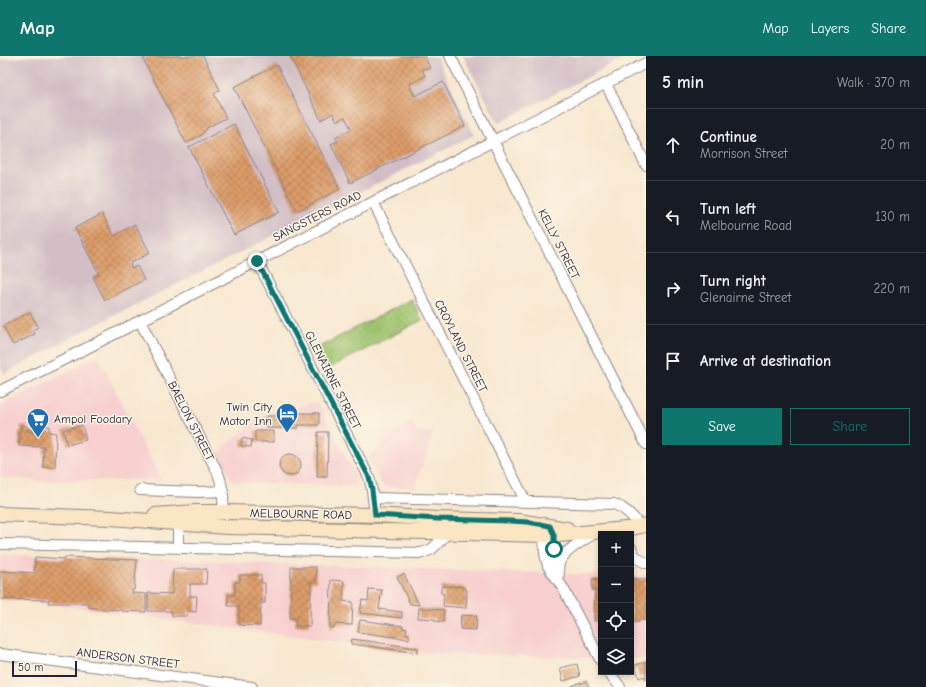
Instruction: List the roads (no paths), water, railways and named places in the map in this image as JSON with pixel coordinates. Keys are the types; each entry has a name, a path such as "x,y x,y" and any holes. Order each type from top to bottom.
{"main road":[{"name":"MELBOURNE ROAD","path":"111,518 173,513 223,512 375,515 442,528"},
{"name":"BAELON STREET","path":"223,512 227,527"},
{"name":"MELBOURNE ROAD","path":"0,514 111,518 227,527 442,528 510,521 528,522 549,532 598,532"},
{"name":"MELBOURNE ROAD","path":"627,531 643,526"}],"street":[{"name":"KELLY STREET","path":"450,56 646,444"},
{"name":"SANGSTERS ROAD","path":"0,391 646,63"},
{"path":"606,84 646,165"},
{"name":"CROYLAND STREET","path":"373,202 526,502"},
{"name":"GLENAIRNE STREET","path":"257,261 369,477 375,515"},
{"name":"BAELON STREET","path":"140,321 216,470 223,492 223,512"},
{"path":"140,490 223,492"},
{"name":"MELBOURNE ROAD","path":"373,498 614,504 628,512 643,526"},
{"path":"178,524 178,548"},
{"path":"0,544 422,553 432,549 442,528"},
{"path":"549,532 554,558 563,588"},
{"path":"549,532 545,554 548,566 563,588 598,655"},
{"path":"559,574 559,563 564,555 591,532"},
{"path":"634,555 646,563"},
{"name":"ANDERSON STREET","path":"0,654 252,687"},
{"path":"611,675 620,687"}],"place":[{"name":"Twin City Motor Inn","path":"287,434"},
{"name":"Ampol Foodary","path":"38,438"}]}
